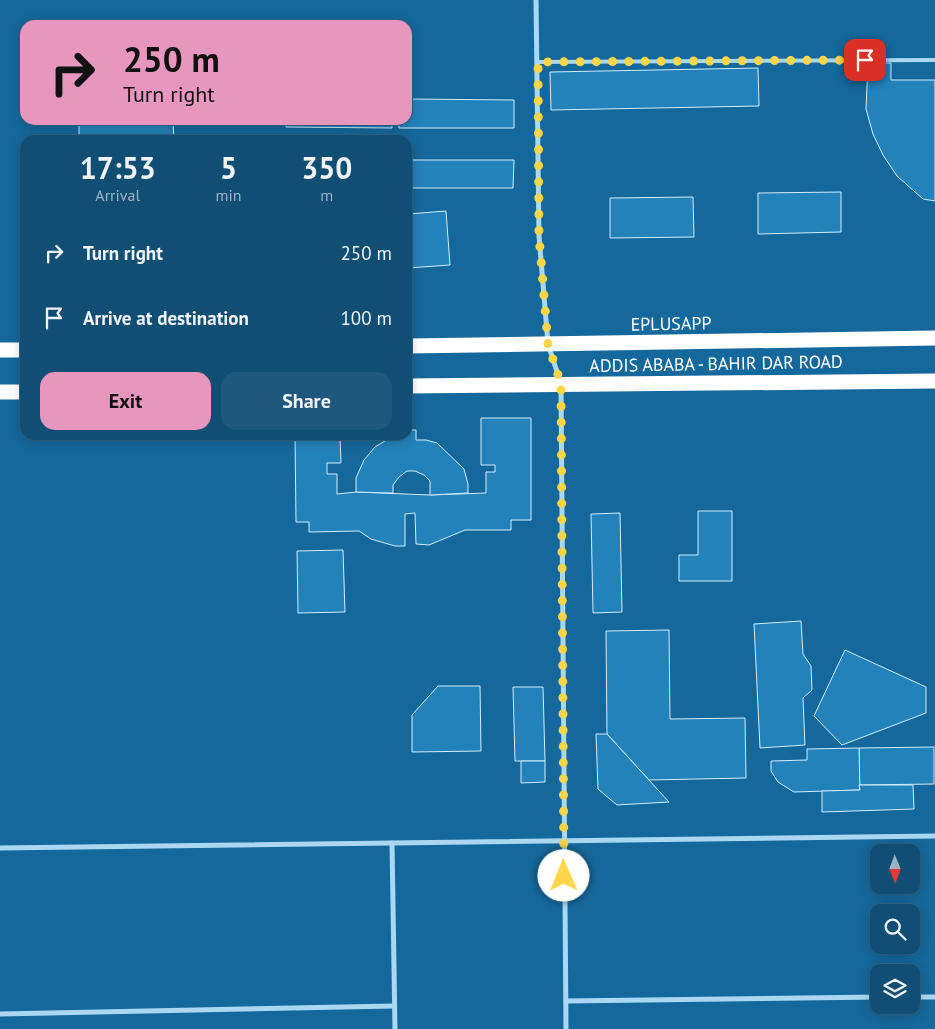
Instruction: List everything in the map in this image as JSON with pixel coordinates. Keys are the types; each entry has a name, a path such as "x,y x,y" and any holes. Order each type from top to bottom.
{"highway":[{"name":"EPLUSAPP","path":"412,346 935,338"},
{"path":"0,350 20,350"},
{"name":"ADDIS ABABA - BAHIR DAR ROAD","path":"412,386 935,381"},
{"path":"0,392 20,392"}],"street":[{"path":"536,0 539,236 548,344 561,384 566,1029"},
{"path":"0,848 935,836"},
{"path":"392,843 395,1029"},
{"path":"920,997 935,997"},
{"path":"566,1001 870,998"},
{"path":"0,1014 394,1006"}],"lane":[{"path":"538,62 935,60"}],"building":[{"path":"868,63 891,63 891,80 935,80 935,201 923,199 897,176 883,155 873,134 866,109"},
{"path":"758,68 759,106 551,110 550,72"},
{"path":"412,99 514,100 514,128 399,128 399,125 412,125"},
{"path":"79,125 173,125 174,135 79,135"},
{"path":"286,125 392,125 392,128 286,127"},
{"path":"412,160 514,160 513,188 412,188"},
{"path":"841,192 841,232 758,234 758,193"},
{"path":"693,197 694,237 610,238 610,198"},
{"path":"446,211 450,265 412,268 412,214"},
{"path":"481,418 531,418 531,520 511,520 511,530 465,530 429,545 416,544 415,513 405,514 405,546 395,546 371,539 359,531 309,532 309,522 296,522 295,440 340,440 341,463 327,463 327,474 337,474 337,494 356,492 430,495 486,493 486,472 495,472 495,465 481,465"},
{"path":"412,430 416,430 416,440 437,443 464,469 468,493 430,495 430,481 424,475 415,471 407,471 399,477 393,485 393,493 356,492 356,478 364,460 375,447 386,440 412,440"},
{"path":"698,511 732,511 732,581 679,581 679,555 698,555"},
{"path":"620,513 622,612 593,613 591,514"},
{"path":"343,550 345,612 298,613 297,551"},
{"path":"801,621 803,654 811,666 812,690 803,698 805,745 760,748 754,624"},
{"path":"669,630 670,719 745,718 746,778 649,780 607,734 606,631"},
{"path":"845,650 926,687 926,713 842,745 814,716"},
{"path":"438,686 480,686 481,751 412,752 412,715"},
{"path":"513,687 543,687 545,761 515,761"},
{"path":"596,734 607,734 669,802 617,805 598,789"},
{"path":"934,747 934,784 859,785 859,748"},
{"path":"859,748 860,790 794,792 778,782 771,771 771,761 807,760 807,749"},
{"path":"521,761 545,761 545,782 521,783"},
{"path":"859,785 913,785 914,809 822,812 822,791 860,790"}],"route":[{"path":"564,876 561,384 548,344 539,236 538,62 865,60"}]}
